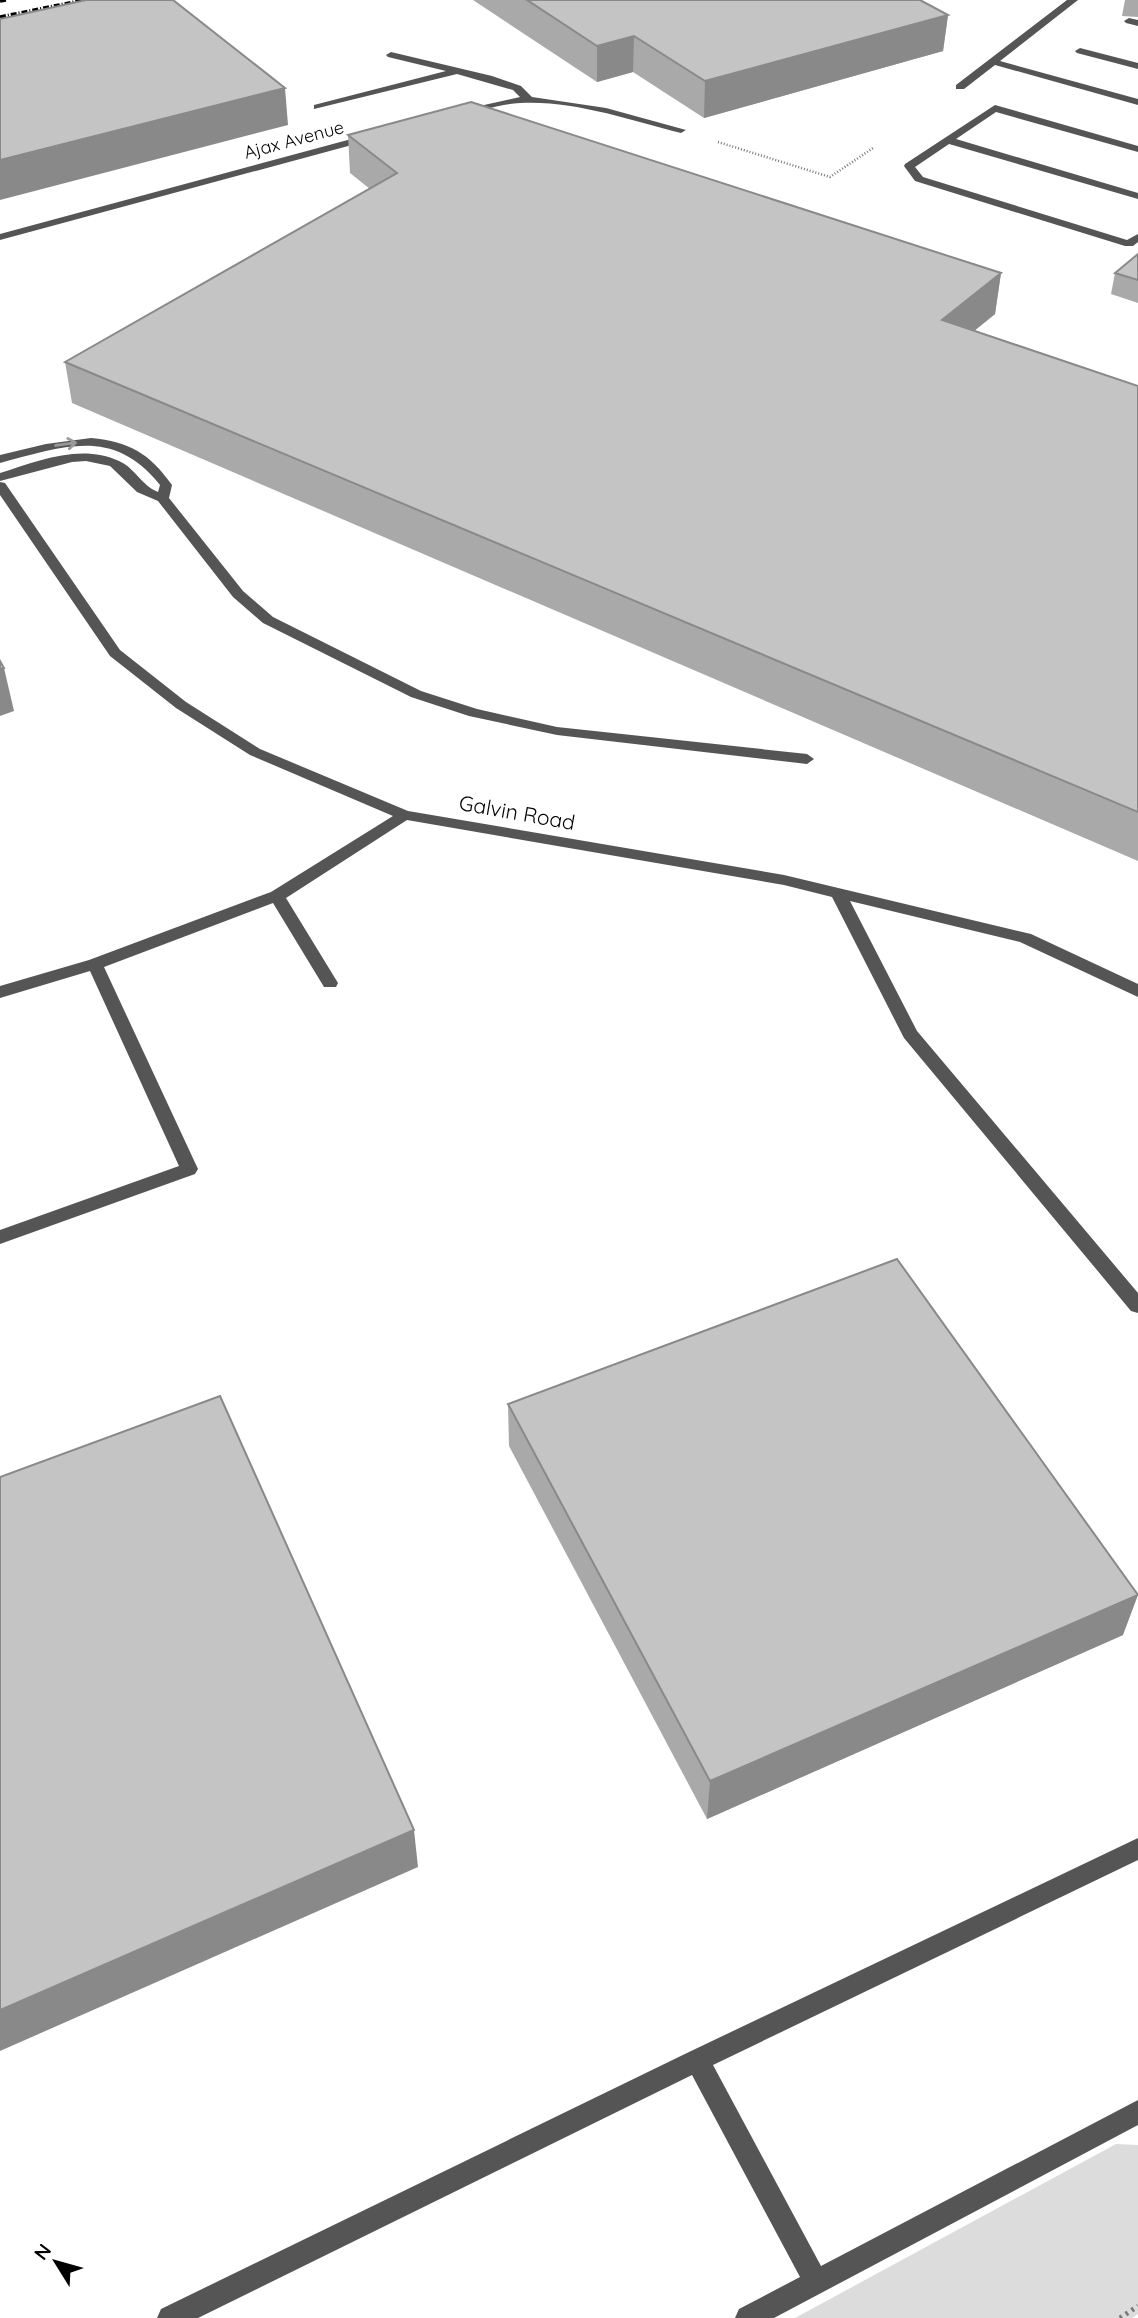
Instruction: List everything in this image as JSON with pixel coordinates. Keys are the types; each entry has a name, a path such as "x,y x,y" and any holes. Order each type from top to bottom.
{"street":[{"path":"960,87 1073,0"},
{"path":"1080,51 1138,66"},
{"path":"391,54 488,78 517,88 530,100"},
{"path":"994,62 1138,103"},
{"path":"318,107 457,71"},
{"path":"452,115 492,104 530,100 604,110 681,130"},
{"path":"1138,149 995,108 909,166 919,179 1129,244 1138,237"},
{"name":"Ajax Avenue","path":"0,237 386,133"},
{"path":"947,140 1138,196"},
{"path":"0,459 60,444 106,442 140,454 149,462 166,485 163,498"},
{"path":"0,477 60,460 99,458 114,463 130,474 143,489 163,498 239,594 268,620 416,694 474,713 557,731 807,759"},
{"name":"Galvin Road","path":"0,486 115,653 181,705 255,751 405,815 784,880 1026,939 1138,990"},
{"path":"0,992 95,964 277,896 405,815"},
{"path":"838,893 910,1034 1138,1306"},
{"path":"277,896 330,984"},
{"path":"0,1237 189,1169 95,964"},
{"path":"170,2318 697,2060 1138,1849"},
{"path":"697,2060 816,2282"},
{"path":"748,2318 1138,2112"}],"path":[{"path":"681,130 830,177 873,147"},
{"path":"1120,2318 1138,2306"}],"shaded area":[{"path":"1116,2144 1138,2145 1138,2314 1132,2318 795,2318"}],"building":[{"path":"86,0 173,0 285,88 0,160 0,19"},
{"path":"527,0 920,0 948,15 705,81 634,36 597,46"},
{"path":"471,102 1001,273 942,320 1138,386 1138,812 65,362 397,173 348,135"},
{"path":"1138,254 1138,280 1115,273"},
{"path":"897,1259 1138,1595 710,1781 508,1404"},
{"path":"220,1396 414,1830 0,2010 0,1477"}],"railway":[{"path":"0,1 6,0"},
{"path":"0,17 84,0"}]}
